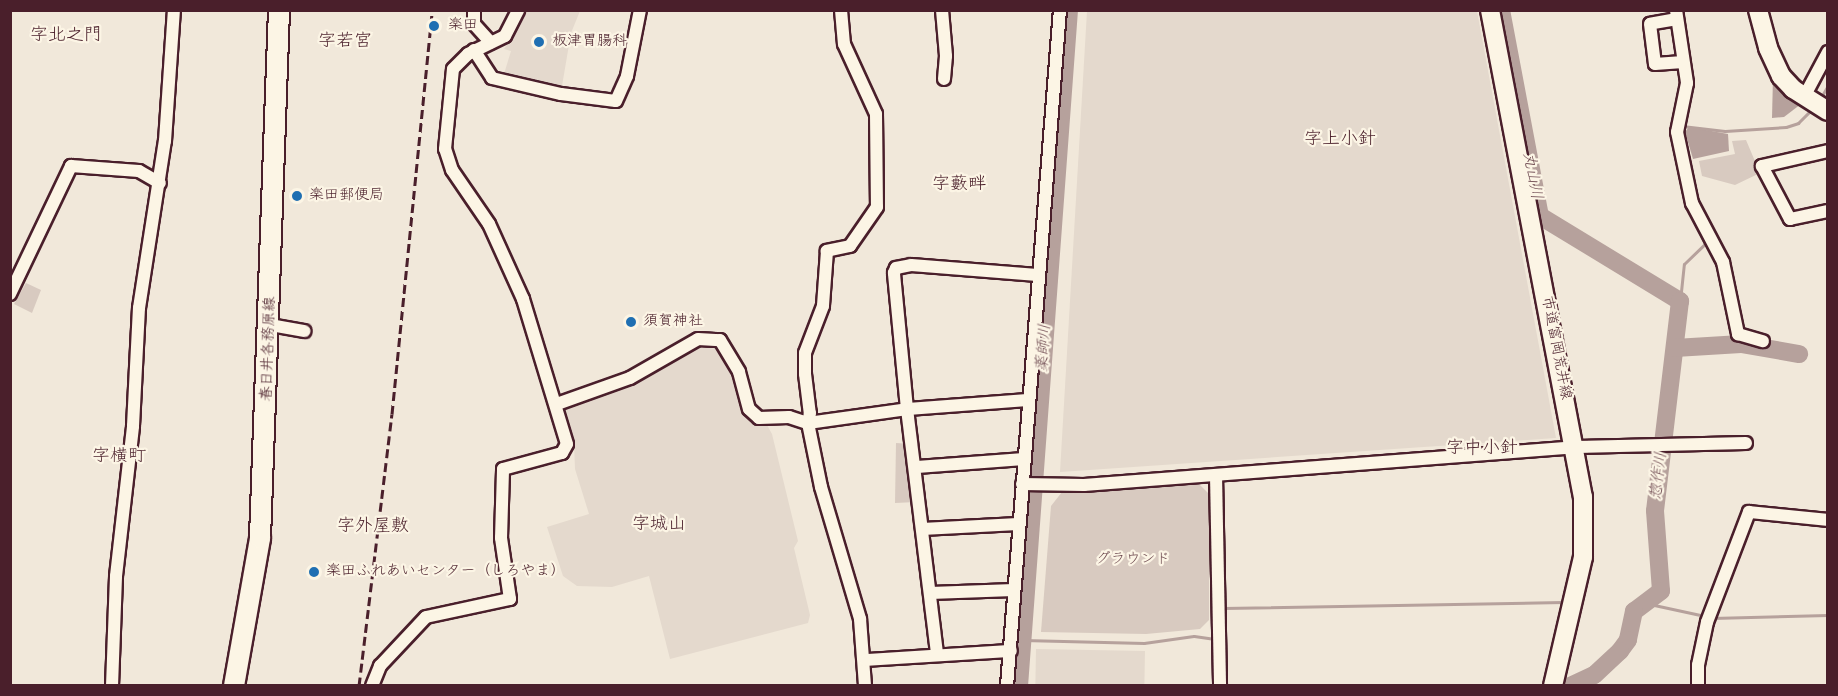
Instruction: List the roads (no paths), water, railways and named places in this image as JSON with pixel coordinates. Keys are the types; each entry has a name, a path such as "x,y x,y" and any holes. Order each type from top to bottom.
{"main road":[{"name":"春日井各務原線","path":"234,686 260,538 270,325 279,10"}],"street":[{"path":"112,686 116,576 133,426 143,262 160,183 174,10"},
{"path":"474,10 474,24 491,43"},
{"path":"372,686 380,666 426,617 510,599 501,538 503,469 562,453 567,444 557,404 505,256 446,158 453,69 474,51 509,31 518,10"},
{"path":"474,51 492,78 561,94 616,101 627,76 640,10"},
{"path":"841,10 844,44 876,114 877,207 850,246 827,251 823,306 805,353 810,413 807,423 821,487 855,598 866,660 865,686"},
{"path":"942,10 944,79"},
{"path":"1007,686 1018,524 1025,485 1024,459 1028,400 1060,10"},
{"name":"市道富岡荒井線","path":"1490,10 1575,447 1585,516 1583,557 1552,686"},
{"path":"1758,10 1775,65 1803,97 1824,109"},
{"path":"1683,62 1655,64 1650,24 1676,15 1683,62 1687,89 1677,127 1696,215 1723,262 1738,334 1763,341"},
{"path":"1803,97 1827,52"},
{"path":"1827,151 1762,166 1790,219 1827,211"},
{"path":"10,294 71,166 139,171 160,183"},
{"path":"937,653 917,467 907,409 896,268 911,265 1038,275"},
{"path":"270,325 304,331"},
{"path":"557,404 630,378 698,339 720,340 739,372 752,415 765,419 789,417 807,423 907,409 1028,400"},
{"path":"1025,485 1042,486 1216,475 1575,447 1746,443"},
{"path":"917,467 1024,459"},
{"path":"1216,475 1220,686"},
{"path":"1698,686 1698,666 1709,616 1749,512 1827,520"},
{"path":"922,529 1018,524"},
{"path":"930,593 1014,590"},
{"path":"866,660 937,653 1011,651"}],"waterway":[{"name":"薬師川","path":"1019,686 1069,10"},
{"name":"丸山川","path":"1501,10 1540,216 1680,301 1655,511 1661,591 1634,611 1628,640 1620,651 1594,675 1570,686"},
{"name":"丸山川","path":"1820,99 1828,85"},
{"name":"丸山川","path":"1682,126 1725,131 1786,127 1798,123 1812,109"},
{"name":"丸山川","path":"1671,131 1686,201"},
{"name":"丸山川","path":"1680,301 1684,264 1705,244 1697,226"},
{"name":"惣作川","path":"1675,348 1741,344 1799,354"},
{"path":"1223,608 1563,602"},
{"path":"1654,605 1705,616"},
{"path":"1712,618 1828,615"},
{"path":"1023,640 1144,643 1194,636 1215,639"}],"railway":[{"path":"359,686 392,414 432,10"}],"place":[{"name":"楽田","path":"434,26"},
{"name":"板津胃腸科","path":"539,42"},
{"name":"楽田郵便局","path":"297,196"},
{"name":"須賀神社","path":"631,322"},
{"name":"楽田ふれあいセンター（しろやま）","path":"314,572"}],"district":[{"name":"字北之門","path":"66,36"},
{"name":"字若宮","path":"345,42"},
{"name":"字上小針","path":"1340,140"},
{"name":"字藪畔","path":"959,185"},
{"name":"字中小針","path":"1482,449"},
{"name":"字横町","path":"119,457"},
{"name":"字城山","path":"659,525"},
{"name":"字外屋敷","path":"373,527"}],"park label":[{"name":"グラウンド","path":"1133,560"}]}
